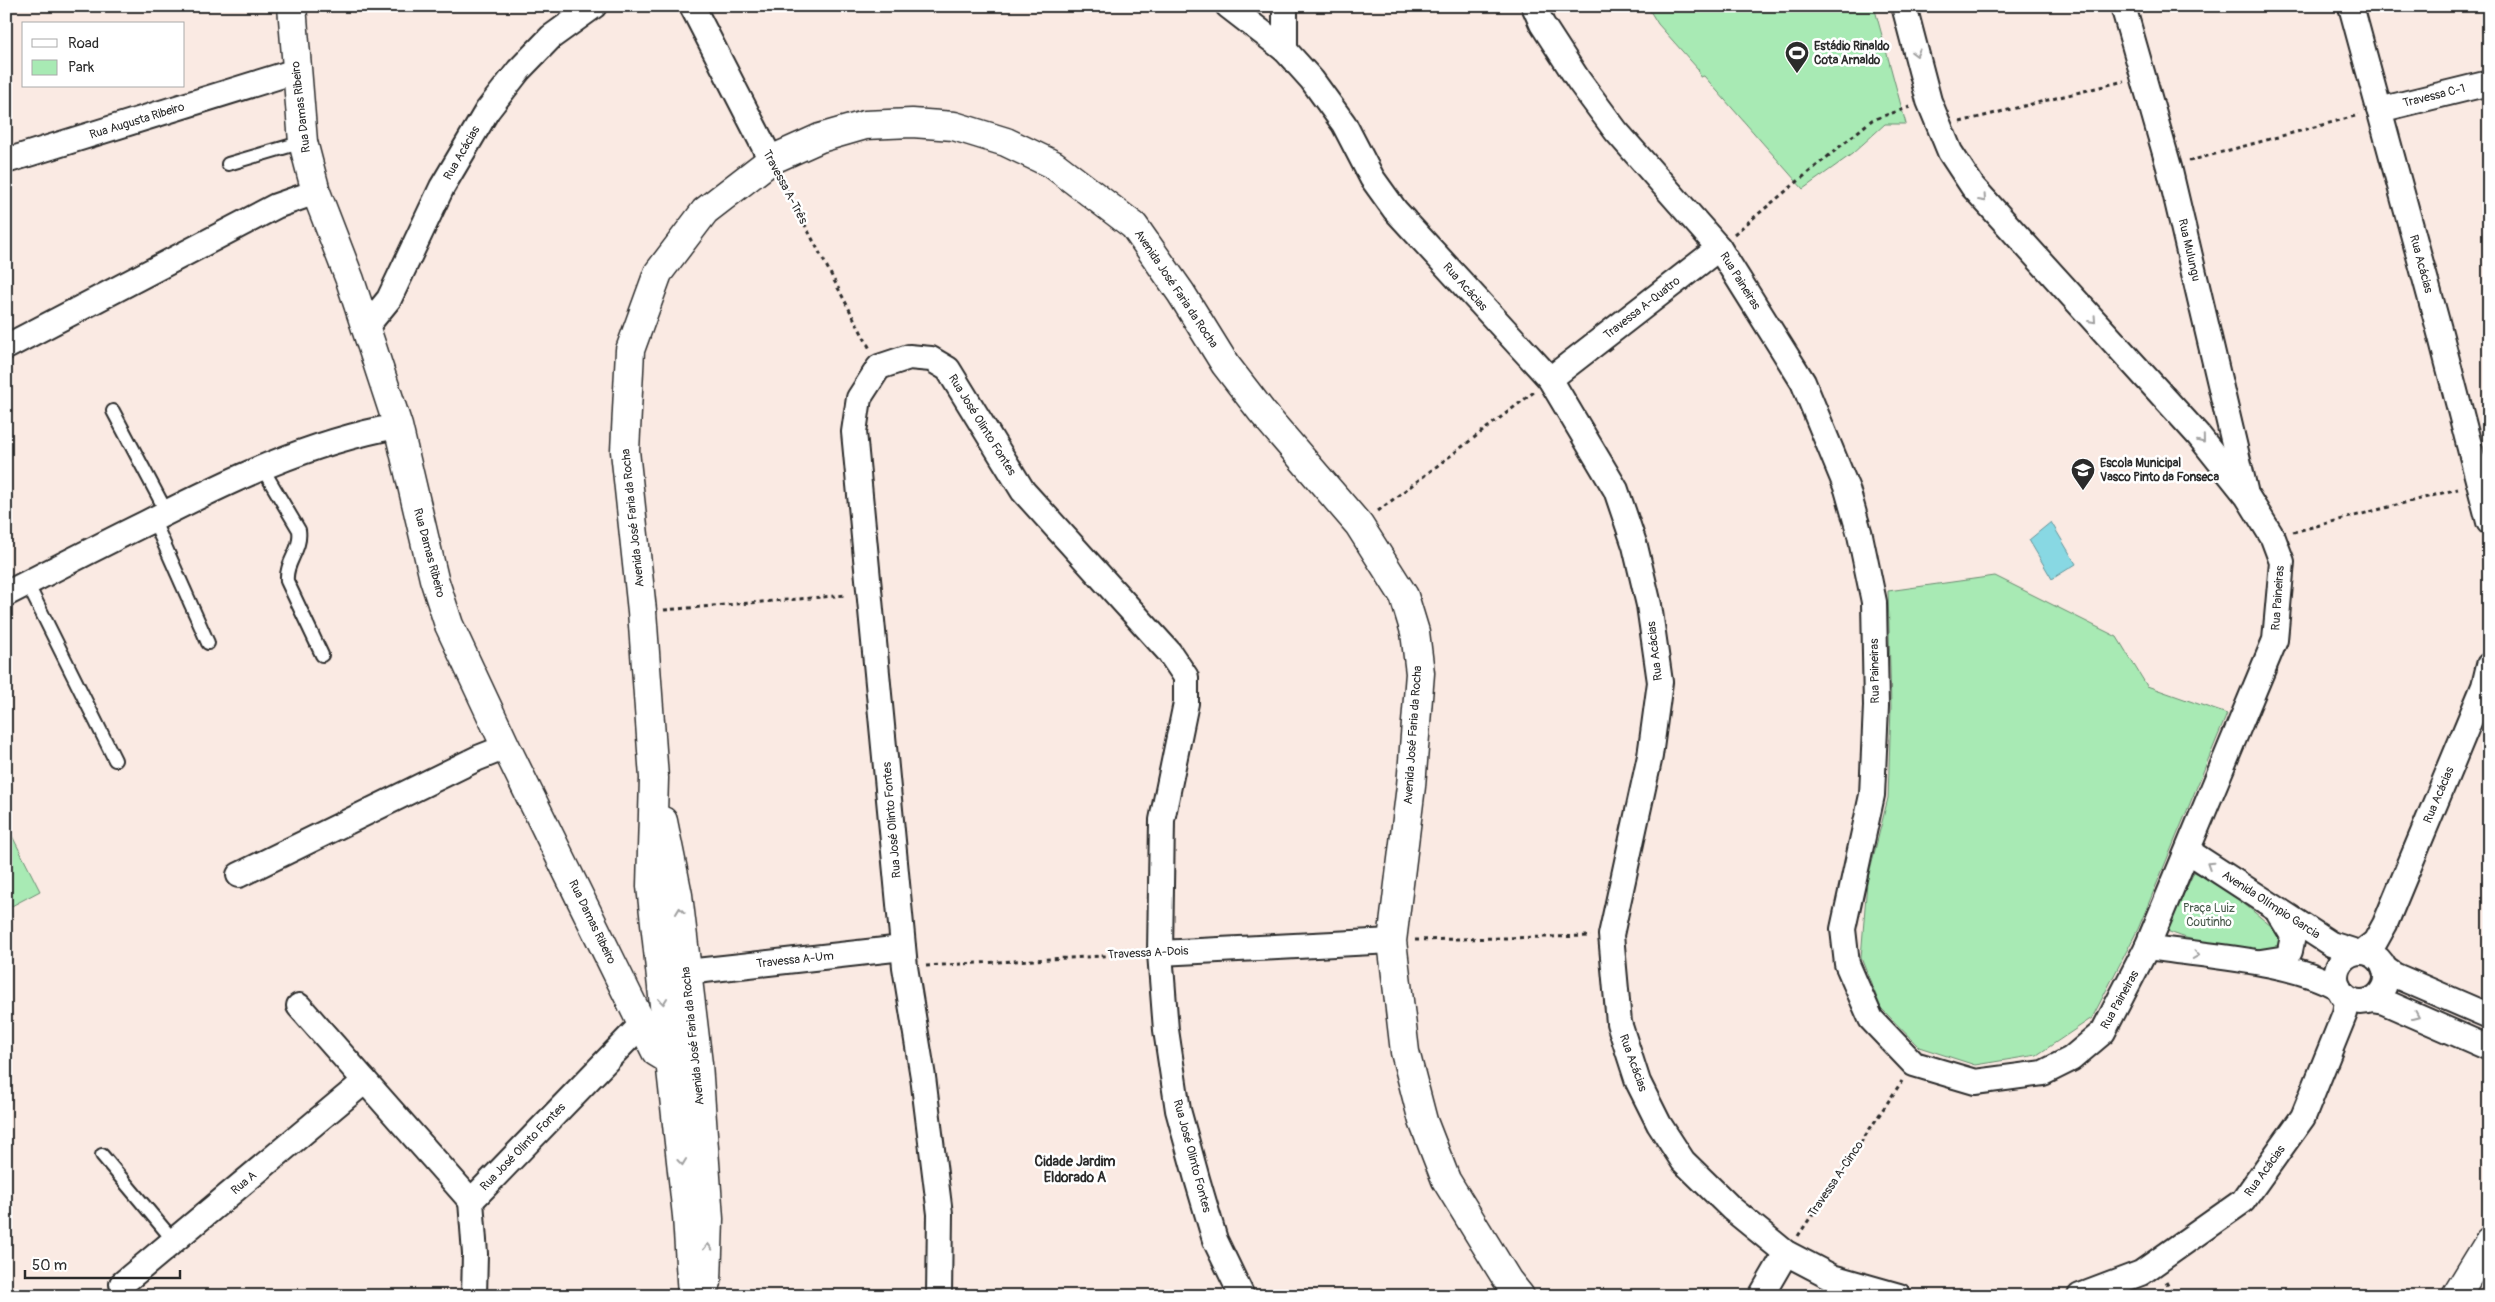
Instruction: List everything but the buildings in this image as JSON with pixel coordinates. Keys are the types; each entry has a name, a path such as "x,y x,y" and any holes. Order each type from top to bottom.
{"street":[{"name":"Rua Damas Ribeiro","path":"292,6 303,142 316,192 366,327 398,426 434,579 449,625 506,747 656,1052 681,1067 688,1076 702,1132"},
{"name":"Rua Acácias","path":"366,327 389,299 442,186 487,111 519,70 551,37 594,6"},
{"name":"Travessa A-Três","path":"692,6 771,160"},
{"name":"Rua Acácias","path":"1228,6 1285,50 1312,80 1344,124 1372,178 1395,210 1550,380 1616,490 1635,546 1650,605 1660,682 1650,756 1611,935 1618,1023 1638,1082 1659,1124 1683,1161 1732,1209 1786,1253 1832,1277 1900,1296"},
{"path":"1285,6 1285,50"},
{"name":"Rua Paineiras","path":"1534,6 1542,24 1578,81 1611,124 1719,248 1803,382 1847,488 1860,535 1874,602 1876,706 1872,795 1843,929 1847,964 1871,1019 1914,1064 1975,1082 2042,1073 2064,1062 2103,1032 2147,948 2275,640 2282,562 2273,538 2247,496 2199,436 1973,188 1950,152 1929,101 1904,6"},
{"name":"Rua Mulungu","path":"2123,6 2169,167 2247,496"},
{"name":"Rua Acácias","path":"2351,6 2489,522"},
{"name":"Rua Augusta Ribeiro","path":"6,161 296,71"},
{"name":"Travessa C-1","path":"2379,110 2489,83"},
{"name":"Avenida José Faria da Rocha","path":"692,1296 687,1216 651,886 654,778 642,612 625,451 630,350 658,273 705,211 771,160 820,138 865,126 912,122 954,126 1006,142 1054,165 1134,226 1180,292 1230,371 1262,412 1359,525 1404,596 1415,632 1420,673 1411,786 1392,941 1405,1052 1423,1121 1446,1180 1508,1281 1520,1296"},
{"path":"6,347 276,206 316,192"},
{"name":"Travessa A-Quatro","path":"1550,380 1719,248"},
{"name":"Rua José Olinto Fontes","path":"939,1296 940,1214 923,1077 904,957 854,432 859,398 879,367 909,357 931,359 948,369 1023,491 1168,652 1186,677 1186,703 1162,820 1160,953 1166,1030 1178,1110 1215,1240 1242,1296"},
{"path":"16,588 159,515 262,466 368,432 398,426"},
{"name":"Rua Acácias","path":"2371,959 2380,944 2385,924 2484,686 2489,665"},
{"path":"239,875 469,762 506,747"},
{"name":"Avenida José Faria da Rocha","path":"654,778 678,896 698,1064 709,1219 705,1296"},
{"name":"Avenida Olímpio Garcia","path":"2188,851 2330,944 2371,959 2394,975 2489,1016"},
{"path":"651,886 676,967 686,972"},
{"path":"2256,962 2286,958 2290,951 2293,936 2275,908"},
{"name":"Travessa A-Dois","path":"1160,953 1392,941"},
{"path":"2147,948 2256,962 2316,978 2352,1000 2384,1002 2489,1048"},
{"path":"2340,991 2336,981 2338,967 2347,956 2371,959 2385,986 2380,994 2368,1001"},
{"name":"Travessa A-Um","path":"686,972 904,957"},
{"name":"Rua Acácias","path":"2080,1296 2141,1273 2243,1201 2303,1118 2342,1023 2347,1001 2340,991"},
{"name":"Rua Acácias","path":"2342,1023 2349,1012 2368,1001"},
{"path":"299,1006 471,1201"},
{"name":"Rua José Olinto Fontes","path":"474,1296 475,1254 471,1201 642,1024"},
{"name":"Rua A","path":"122,1284 365,1081"},
{"path":"2456,1296 2489,1242"},
{"path":"1760,1296 1786,1253"},
{"path":"2466,1296 2489,1271"}],"lane":[{"path":"228,164 303,142"},
{"path":"113,411 159,515 208,643"},
{"path":"262,466 299,530 300,539 286,571 287,581 322,655"},
{"path":"16,588 114,760"},
{"path":"102,1155 174,1241"}],"path":[{"path":"1940,127 2143,77"},
{"path":"1719,248 1872,120 1929,101"},
{"path":"2169,167 2379,110"},
{"name":"Travessa A-Três","path":"771,160 879,367"},
{"path":"1359,525 1550,380"},
{"path":"2273,538 2478,483"},
{"path":"642,612 870,593"},
{"path":"1392,941 1611,935"},
{"name":"Travessa A-Dois","path":"904,957 1160,953"},
{"name":"Travessa A-Cinco","path":"1786,1253 1914,1064"}],"green space":[{"name":"Estádio Rinaldo Cota Arnaldo","path":"1647,6 1874,6 1906,124 1885,124 1852,154 1803,189 1704,76 1700,77 1698,69 1658,24"},
{"path":"1995,576 2117,637 2147,686 2227,714 2138,929 2092,1018 2037,1055 1975,1065 1919,1047 1881,1008 1861,958 1867,882 1888,798 1891,707 1888,591"},
{"path":"6,824 40,891 6,909"},
{"name":"Praça Luiz Coutinho","path":"2194,872 2221,885 2282,935 2282,942 2276,950 2262,951 2220,947 2167,931"}],"water":[{"path":"2051,522 2076,564 2052,579 2029,540"}],"place":[{"name":"Estádio Rinaldo Cota Arnaldo","path":"1797,74"},
{"name":"Escola Municipal Vasco Pinto da Fonseca","path":"2083,491"}],"district":[{"name":"Cidade Jardim Eldorado A","path":"1075,1170"}]}
